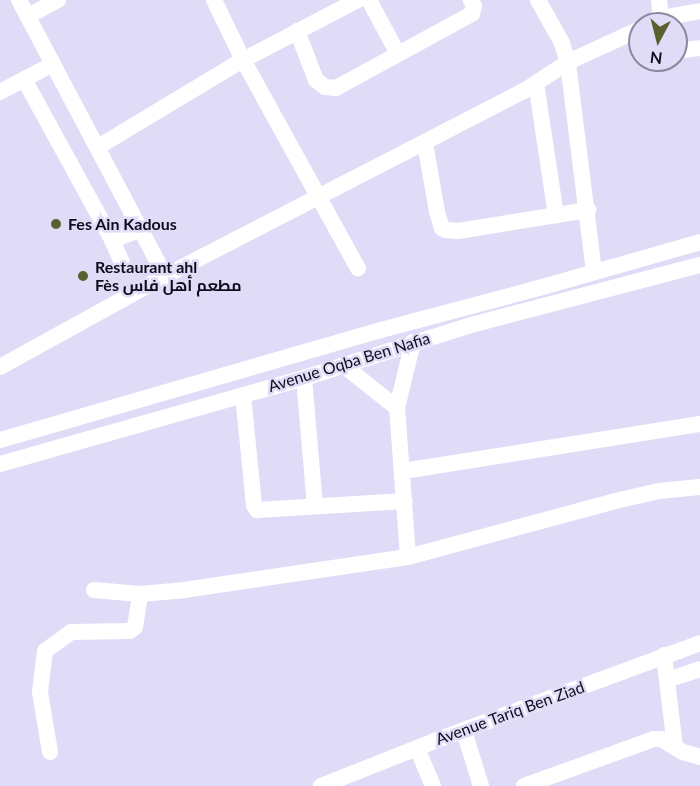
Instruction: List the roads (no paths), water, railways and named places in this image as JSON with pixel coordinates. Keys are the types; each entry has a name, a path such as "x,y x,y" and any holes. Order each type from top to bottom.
{"street":[{"path":"19,0 165,276"},
{"path":"28,16 58,0"},
{"path":"214,0 243,60 358,268"},
{"path":"98,147 243,60 358,0"},
{"path":"369,0 398,54"},
{"path":"297,31 316,80 325,87 336,88 472,14 474,6 471,0"},
{"path":"538,0 562,43 568,62 594,272"},
{"path":"0,367 165,276 426,143 536,83 568,62 628,34"},
{"path":"0,92 53,64"},
{"path":"24,79 122,262"},
{"path":"536,83 556,215"},
{"path":"426,143 437,212 442,228 446,230 588,210"},
{"path":"112,240 140,231"},
{"name":"Avenue Oqba Ben Nafia","path":"0,440 381,330 700,242"},
{"name":"Avenue Oqba Ben Nafia","path":"0,465 304,378 413,342 700,265"},
{"path":"408,557 397,408 413,342"},
{"path":"343,365 397,408"},
{"path":"304,378 315,506"},
{"path":"243,395 256,510 405,501"},
{"path":"403,471 700,424"},
{"path":"94,590 140,594 227,585 408,557 624,499 659,491 700,487"},
{"path":"50,752 40,692 45,651 71,632 130,631 135,627 140,594"},
{"name":"Avenue Tariq Ben Ziad","path":"321,786 700,643"},
{"path":"664,656 675,747"},
{"path":"667,680 700,669"},
{"path":"464,731 481,786"},
{"path":"524,786 645,740 661,739 700,757"},
{"path":"417,748 433,786"}],"place":[{"name":"Fes Ain Kadous","path":"56,224"},
{"name":"Restaurant ahl Fès مطعم أهل فاس","path":"83,276"}]}
